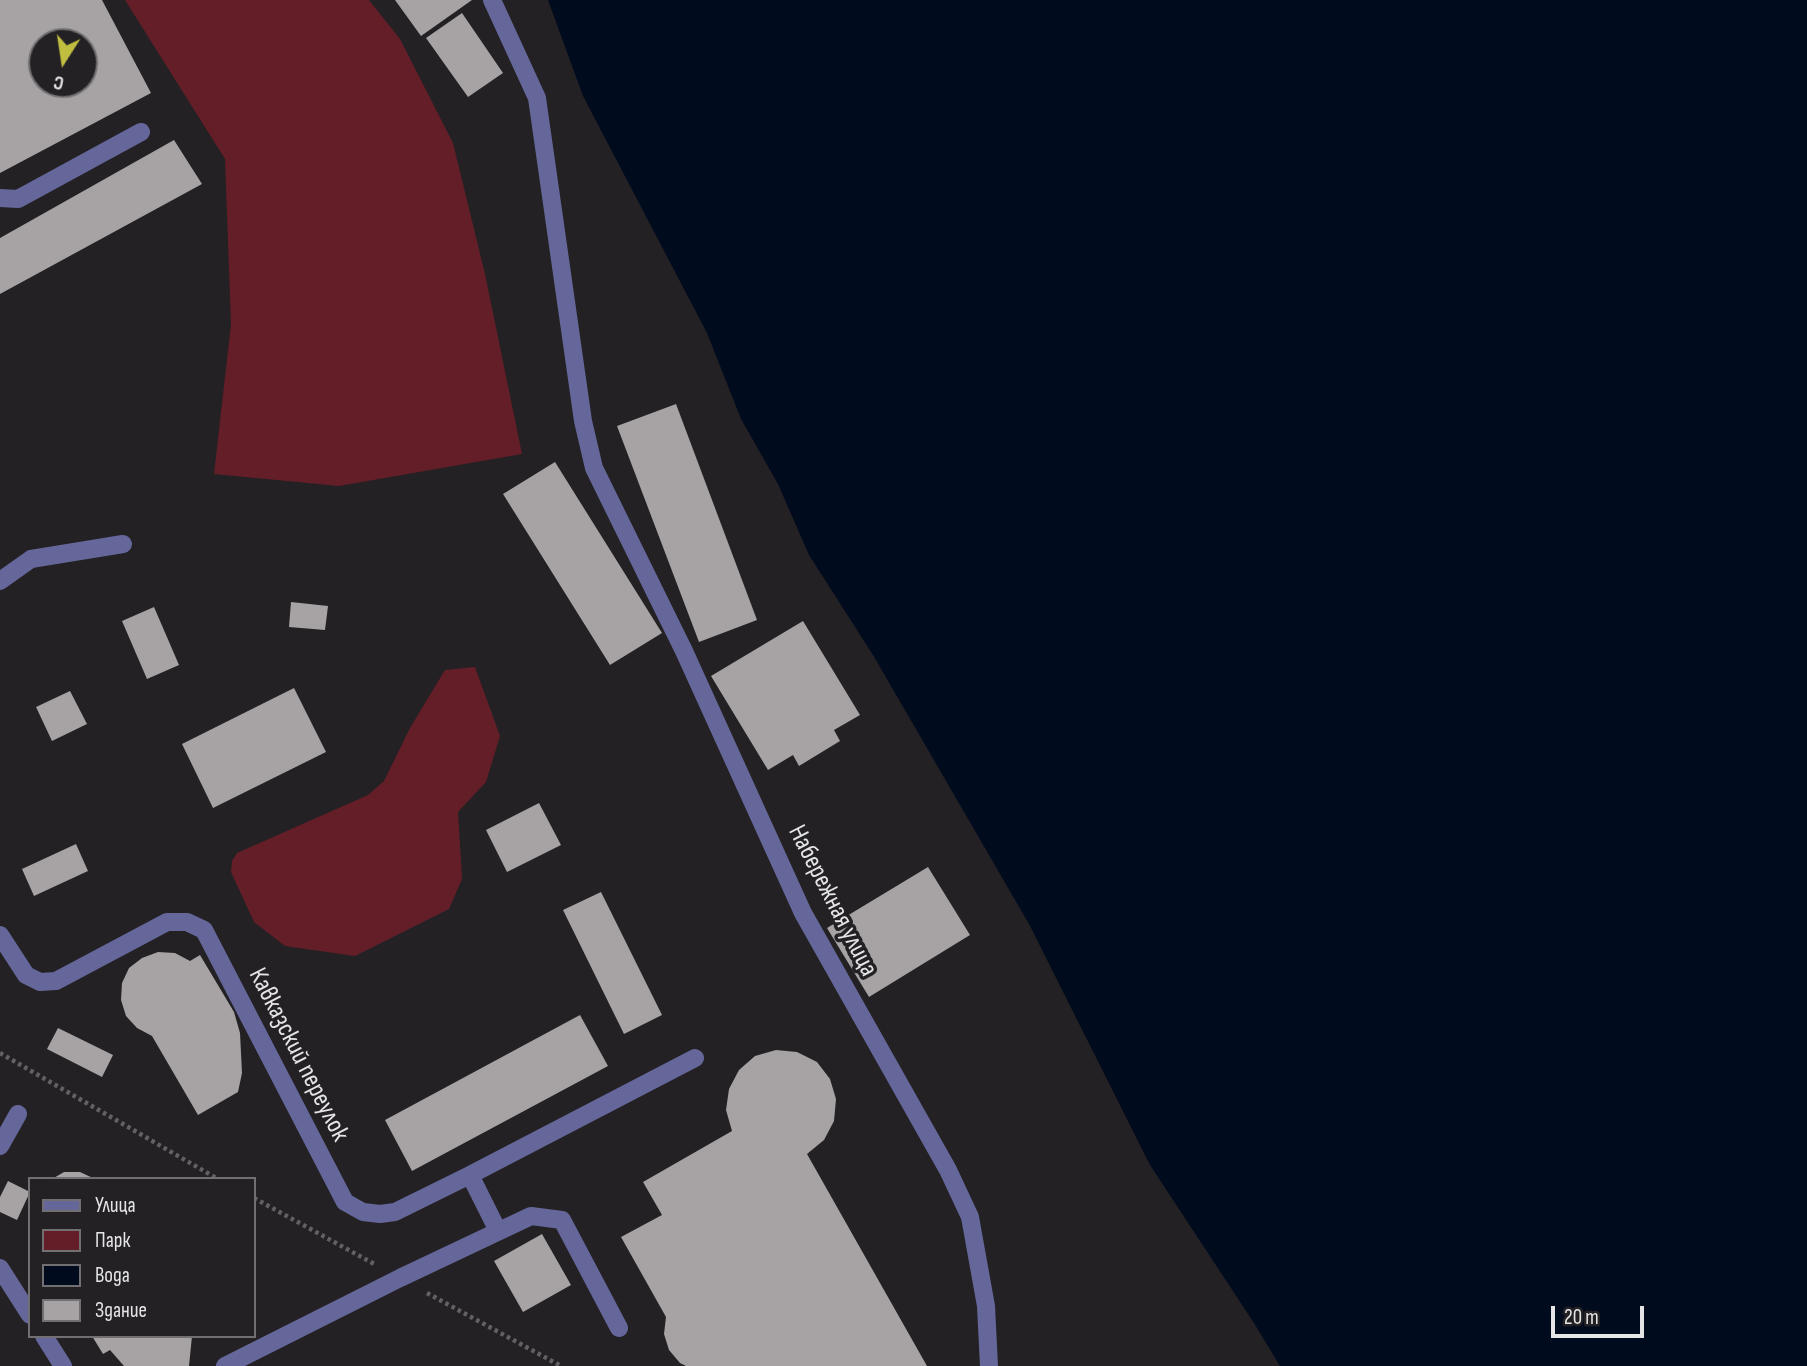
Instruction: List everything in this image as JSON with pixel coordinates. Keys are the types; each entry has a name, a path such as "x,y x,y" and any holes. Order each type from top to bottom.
{"street":[{"name":"Набережная улица","path":"492,0 537,98 583,421 594,468 684,651 803,913 948,1170 970,1217 986,1306 989,1366"},
{"path":"0,198 18,199 141,132"},
{"path":"0,581 31,559 123,544"},
{"name":"Кавказский переулок","path":"0,934 26,975 40,982 56,981 167,922 187,922 204,930 345,1202 363,1212 395,1212 695,1058"},
{"path":"0,1146 18,1114"},
{"path":"470,1175 498,1231"},
{"path":"225,1366 531,1216 562,1220 619,1328"},
{"path":"0,1268 28,1312"},
{"path":"45,1338 63,1366"}],"path":[{"path":"0,1053 215,1177"},
{"path":"256,1199 561,1366"}],"green space":[{"path":"125,0 369,0 400,39 453,143 485,274 522,454 339,486 214,474 231,324 225,159"},
{"path":"475,667 500,736 486,782 458,812 462,879 449,909 355,956 285,946 254,922 231,872 232,861 237,853 368,795 384,781 410,728 445,670"}],"water":[{"path":"548,0 1807,0 1807,1366 1280,1366 1150,1165 1029,924 873,655 809,555 778,484 741,419 707,333 583,96"}],"building":[{"path":"0,0 102,0 151,93 0,173"},
{"path":"395,0 472,0 421,36"},
{"path":"462,13 503,73 468,97 426,38"},
{"path":"174,140 202,184 0,294 0,238"},
{"path":"676,404 757,620 699,642 617,426"},
{"path":"555,462 662,633 610,665 503,494"},
{"path":"291,602 328,606 325,630 289,627"},
{"path":"154,607 179,665 147,679 122,621"},
{"path":"803,621 860,715 834,730 840,741 799,766 793,755 768,770 711,676"},
{"path":"294,688 326,752 213,808 182,744"},
{"path":"70,691 87,724 52,741 36,707"},
{"path":"539,803 561,845 507,872 486,830"},
{"path":"76,844 88,871 34,896 22,869"},
{"path":"928,867 970,935 869,997 827,928"},
{"path":"601,892 662,1015 624,1034 563,910"},
{"path":"158,952 175,953 190,961 200,955 234,1012 240,1033 242,1073 238,1092 198,1115 152,1036 137,1028 126,1016 121,1000 122,983 129,968 142,958"},
{"path":"580,1015 608,1066 412,1171 385,1120"},
{"path":"58,1028 113,1055 102,1077 47,1049"},
{"path":"776,1050 797,1052 817,1062 830,1079 836,1099 834,1121 824,1140 807,1154 927,1366 686,1366 669,1350 664,1334 666,1317 621,1237 662,1215 643,1182 732,1131 726,1110 729,1089 739,1070 755,1056"},
{"path":"64,1172 80,1172 91,1177 55,1177"},
{"path":"8,1181 28,1191 17,1220 0,1212 0,1197"},
{"path":"542,1234 571,1285 523,1312 494,1261"},
{"path":"93,1338 192,1338 189,1366 124,1366 110,1350 103,1354"}]}
